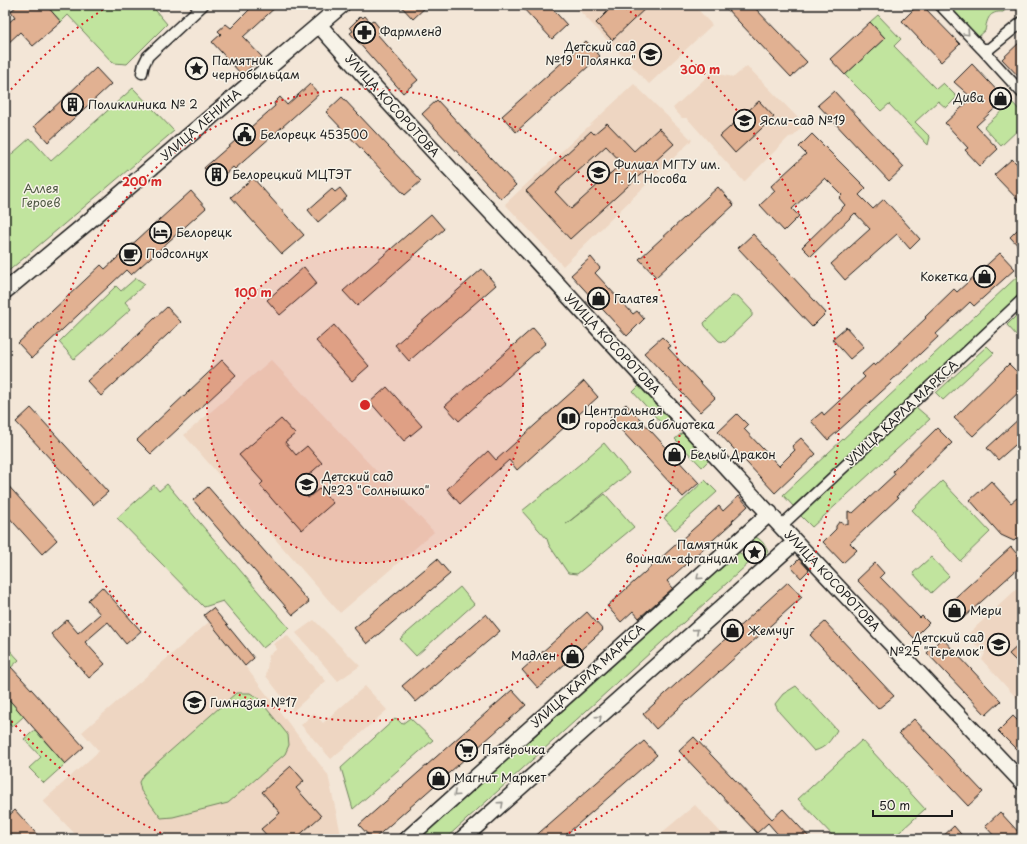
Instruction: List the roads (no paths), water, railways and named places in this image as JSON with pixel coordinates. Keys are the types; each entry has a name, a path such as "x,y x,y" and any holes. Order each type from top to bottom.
{"street":[{"path":"142,73 148,56 202,5"},
{"name":"УЛИЦА ЛЕНИНА","path":"5,291 342,5"},
{"path":"940,5 1022,93"},
{"path":"982,49 989,49 1022,22"},
{"name":"УЛИЦА КОСОРОТОВА","path":"319,25 456,176 770,513 795,542 1022,782"},
{"name":"УЛИЦА КАРЛА МАРКСА","path":"781,526 1022,300"},
{"name":"УЛИЦА КАРЛА МАРКСА","path":"407,839 770,513"},
{"path":"462,839 795,542"}],"place":[{"name":"Фармленд","path":"365,32"},
{"name":"Детский сад №19 \"Полянка\"","path":"651,54"},
{"name":"Памятник чернобыльцам","path":"197,68"},
{"name":"Дива","path":"1000,98"},
{"name":"Поликлиника № 2","path":"72,105"},
{"name":"Ясли-сад №19","path":"745,121"},
{"name":"Белорецк 453500","path":"244,135"},
{"name":"Филиал МГТУ им. Г. И. Носова","path":"599,172"},
{"name":"Белорецкий МЦТЭТ","path":"217,175"},
{"name":"Белорецк","path":"161,233"},
{"name":"Подсолнух","path":"130,254"},
{"name":"Кокетка","path":"984,277"},
{"name":"Галатея","path":"599,299"},
{"name":"Центральная городская библиотека","path":"568,418"},
{"name":"Белый Дракон","path":"674,455"},
{"name":"Детский сад №23 \"Солнышко\"","path":"307,484"},
{"name":"Памятник воинам-афганцам","path":"754,552"},
{"name":"Мери","path":"955,611"},
{"name":"Жемчуг","path":"732,631"},
{"name":"Детский сад №25 \"Теремок\"","path":"999,645"},
{"name":"Мадлен","path":"572,656"},
{"name":"Гимназия №17","path":"194,703"},
{"name":"Пятёрочка","path":"466,750"},
{"name":"Магнит Маркет","path":"438,778"}],"park label":[{"name":"Аллея Героев","path":"41,196"}]}
